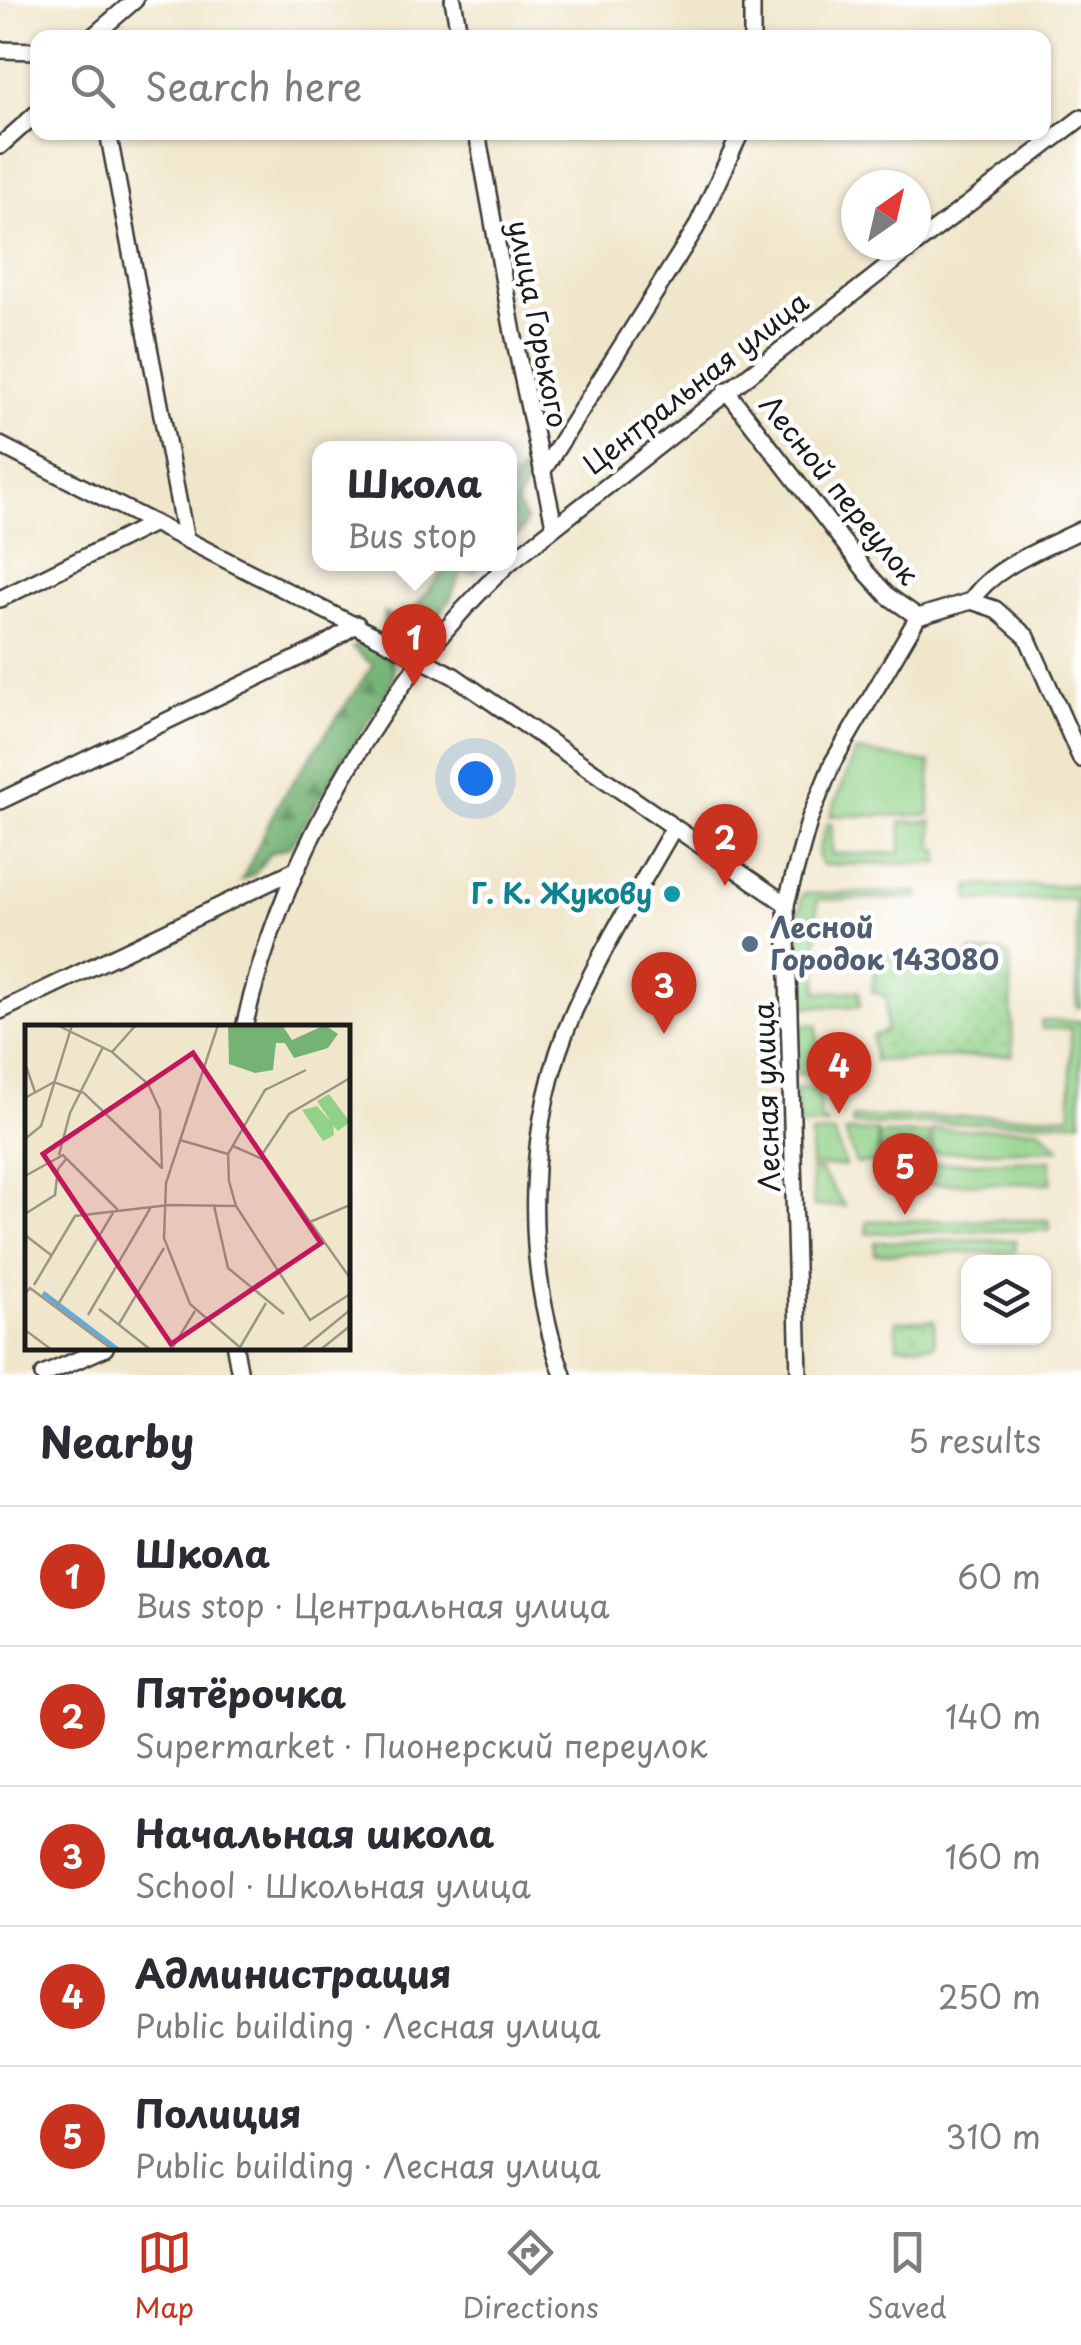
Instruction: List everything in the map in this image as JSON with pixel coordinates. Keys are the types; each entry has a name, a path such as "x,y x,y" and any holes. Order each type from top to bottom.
{"street":[{"path":"100,30 135,0"},
{"path":"453,0 459,30"},
{"path":"752,0 752,30"},
{"path":"0,50 30,51"},
{"name":"Центральная улица","path":"931,233 1081,118"},
{"path":"0,146 30,119"},
{"path":"110,140 185,536"},
{"name":"улица Горького","path":"479,140 554,525"},
{"path":"542,472 696,228 738,140"},
{"name":"Центральная улица","path":"517,556 896,260"},
{"name":"Лесной переулок","path":"726,390 867,573 888,596 918,617"},
{"path":"0,445 424,659 786,904"},
{"path":"0,599 154,523"},
{"path":"971,602 980,587 1017,562 1081,530"},
{"name":"Центральная улица","path":"245,1025 271,928 294,872 341,784 424,659 462,610 500,571"},
{"path":"918,617 971,602 995,609 1028,636 1078,739 1081,759"},
{"name":"Лесная улица","path":"799,1375 786,904 810,818 833,762 918,617"},
{"path":"0,801 321,647 357,624"},
{"path":"563,1375 546,1314 538,1256 534,1186 537,1154 558,1058 574,1011 673,828"},
{"path":"0,1011 294,872"},
{"path":"43,1375 100,1350"},
{"path":"235,1350 240,1375"}],"green space":[{"path":"526,464 531,476 517,502 517,476"},
{"path":"517,506 526,520 517,535"},
{"path":"444,571 476,571 461,573 449,602 421,635 400,638 384,627 384,613 401,622"},
{"path":"363,640 388,655 394,675 392,683 289,847 270,853 254,874 242,880 278,804 373,665 352,648"},
{"path":"856,751 930,763 930,815 830,816"},
{"path":"932,821 933,849 939,850 940,863 821,865 818,853 827,824 832,824 832,854 901,853 901,822"},
{"path":"1081,885 1081,1007 1077,1007 1076,899 970,901 969,886"},
{"path":"918,892 918,898 817,900 818,992 859,991 860,1006 797,1007 795,947 802,894"},
{"path":"971,952 1005,952 1010,957 1013,1055 874,1061 872,1036 886,1031 886,996 872,992 876,956 909,953 916,957 919,967 965,966"},
{"path":"1041,1021 1081,1021 1081,1121 852,1125 853,1118 1071,1115 1071,1028 1042,1029"},
{"path":"794,1025 817,1025 818,1074 796,1074"},
{"path":"796,1088 819,1088 820,1117 828,1125 798,1125"},
{"path":"1039,1128 1060,1149 933,1153 932,1130"},
{"path":"877,1131 878,1162 856,1164 845,1132"},
{"path":"834,1133 845,1166 811,1166 811,1134"},
{"path":"929,1133 930,1151 880,1152 879,1134"},
{"path":"1051,1160 1051,1183 910,1184 910,1164"},
{"path":"811,1170 820,1170 845,1206 814,1206"},
{"path":"1049,1220 1050,1230 867,1233 867,1221"},
{"path":"1015,1240 1015,1252 875,1254 875,1242"},
{"path":"934,1320 935,1345 897,1346 896,1321"}],"place":[{"name":"Школа","path":"414,686"},
{"name":"Пятёрочка","path":"725,886"},
{"name":"Г. К. Жукову","path":"672,894"},
{"name":"Лесной Городок 143080","path":"750,944"},
{"name":"Начальная школа","path":"664,1034"},
{"name":"Администрация","path":"839,1114"},
{"name":"Полиция","path":"905,1215"}]}
